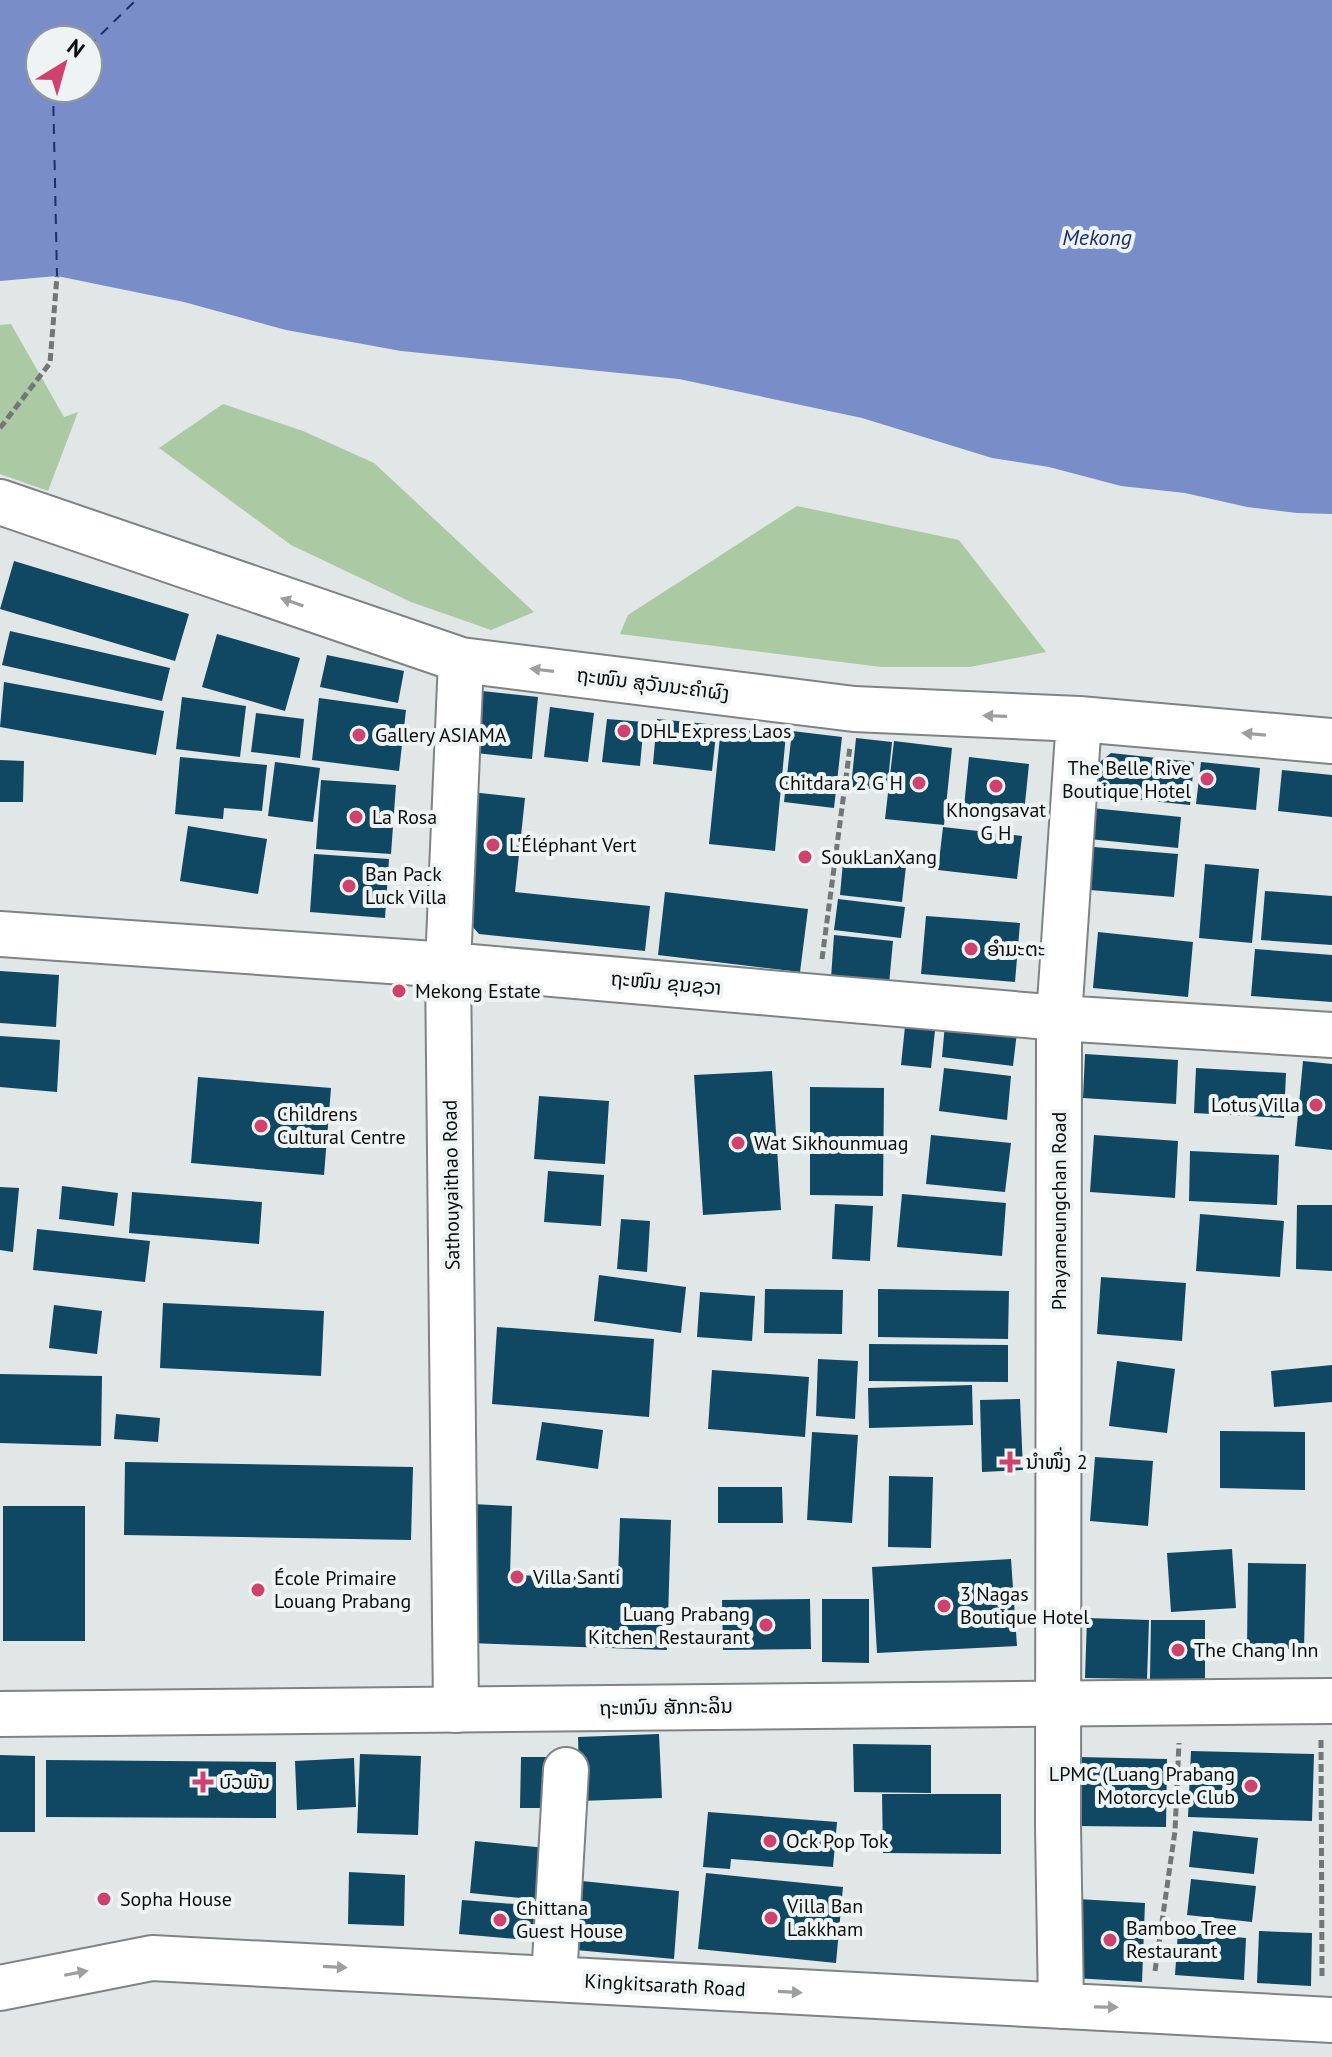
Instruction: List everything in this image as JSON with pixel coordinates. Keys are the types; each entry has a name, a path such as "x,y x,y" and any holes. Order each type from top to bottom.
{"street":[{"name":"ຖະໜົນ ສຸວັນນະຄໍາຜົງ","path":"0,502 461,660 854,709 1079,719 1332,741"},
{"name":"Sathouyaithao Road","path":"456,1710 448,965 461,660"},
{"name":"Phayameungchan Road","path":"1061,2006 1058,1825 1059,1018 1079,719"},
{"name":"ຖະໜົນ ຂຸນຊວາ","path":"0,934 448,965 1059,1018 1332,1035"},
{"name":"ຖະຫນົນ ສັກກະລິນ","path":"0,1714 456,1710 566,1737 1059,1703 1326,1701"},
{"path":"554,1979 566,1737"},
{"name":"Kingkitsarath Road","path":"0,1988 152,1958 1061,2006 1149,2008 1327,2020"}],"path":[{"path":"0,428 50,363 57,276"},
{"path":"817,996 854,709"},
{"path":"1326,1701 1327,2020"},
{"path":"1149,2008 1175,1831 1181,1702"}],"green space":[{"path":"11,324 64,417 78,412 48,491 0,474 0,325"},
{"path":"223,404 303,431 374,463 534,612 491,630 411,602 291,545 159,448"},
{"path":"797,506 959,540 1046,652 970,667 881,667 620,634 628,615"}],"water":[{"name":"Mekong","path":"0,0 1332,0 1332,514 1247,507 1185,493 1121,486 1049,467 992,458 862,418 679,379 401,351 286,330 184,302 57,276 0,281"}],"building":[{"path":"14,561 189,614 175,661 0,609"},
{"path":"10,631 170,668 162,701 2,665"},
{"path":"217,634 300,658 285,711 202,687"},
{"path":"327,655 404,671 398,703 320,687"},
{"path":"4,682 164,711 156,755 0,727"},
{"path":"473,690 538,697 532,759 467,752"},
{"path":"182,697 246,706 240,757 176,749"},
{"name":"Gallery ASIAMA","path":"319,698 406,710 399,771 312,760"},
{"path":"550,707 594,713 588,762 544,757"},
{"path":"256,713 304,719 300,758 251,752"},
{"path":"607,719 644,722 640,766 602,762"},
{"path":"657,719 717,725 712,771 653,764"},
{"path":"721,727 786,734 775,851 709,844"},
{"path":"792,731 842,737 834,808 784,802"},
{"path":"856,738 892,742 887,790 851,787"},
{"name":"Chitdara 2 G H","path":"894,741 952,748 944,825 885,819"},
{"path":"1111,753 1194,762 1190,805 1084,794 1086,773"},
{"path":"180,757 267,765 262,811 224,808 223,819 175,814"},
{"name":"Khongsavat G H","path":"969,757 1029,764 1024,813 964,807"},
{"path":"0,760 24,761 23,802 0,802"},
{"path":"275,762 320,768 313,822 268,816"},
{"path":"1201,762 1260,768 1256,810 1196,804"},
{"path":"1282,770 1332,775 1332,817 1278,811"},
{"name":"La Rosa","path":"321,780 396,785 391,854 316,849"},
{"name":"L'Éléphant Vert","path":"471,792 525,798 515,892 650,906 645,951 479,934 459,911"},
{"path":"1082,807 1181,817 1178,848 1079,838"},
{"path":"188,826 267,839 258,894 180,881"},
{"path":"943,827 1022,836 1017,879 938,870"},
{"path":"1082,846 1178,854 1174,897 1078,889"},
{"path":"844,851 907,857 902,902 840,895"},
{"name":"Ban Pack Luck Villa","path":"314,854 389,859 385,918 310,912"},
{"path":"1205,864 1259,869 1252,943 1199,938"},
{"path":"1265,891 1332,896 1332,945 1261,940"},
{"path":"665,892 808,909 800,972 658,955"},
{"path":"838,899 905,907 901,938 834,930"},
{"name":"ອຳມະຕະ","path":"926,916 1020,923 1015,982 921,974"},
{"path":"1098,932 1193,942 1188,997 1093,988"},
{"path":"834,935 893,941 889,984 831,978"},
{"path":"1255,949 1332,955 1332,1002 1251,996"},
{"path":"0,971 59,975 56,1027 0,1023"},
{"path":"906,1017 936,1021 931,1068 901,1065"},
{"path":"945,1024 1017,1032 1013,1066 942,1057"},
{"path":"0,1036 60,1040 57,1092 0,1087"},
{"path":"1085,1054 1178,1060 1176,1104 1083,1098"},
{"name":"Lotus Villa","path":"1303,1061 1332,1064 1332,1150 1295,1146"},
{"path":"944,1068 1011,1076 1007,1120 939,1111"},
{"path":"1196,1068 1286,1073 1284,1118 1194,1113"},
{"name":"Wat Sikhounmuag","path":"772,1071 781,1210 703,1215 694,1075"},
{"name":"Childrens Cultural Centre","path":"198,1077 331,1088 324,1175 191,1163"},
{"path":"810,1087 884,1088 883,1196 810,1195"},
{"path":"539,1096 609,1101 605,1164 534,1159"},
{"path":"931,1135 1011,1143 1005,1192 926,1184"},
{"path":"1094,1135 1178,1141 1175,1198 1090,1192"},
{"path":"1190,1151 1279,1155 1277,1205 1189,1201"},
{"path":"548,1171 604,1175 601,1226 544,1222"},
{"path":"62,1186 118,1193 114,1226 59,1219"},
{"path":"0,1187 19,1188 13,1252 0,1250"},
{"path":"132,1192 262,1202 259,1244 129,1233"},
{"path":"902,1194 1006,1203 1002,1256 897,1247"},
{"path":"835,1204 873,1206 870,1261 832,1259"},
{"path":"1297,1205 1332,1205 1332,1271 1296,1269"},
{"path":"1200,1214 1284,1221 1280,1277 1196,1271"},
{"path":"621,1219 650,1221 647,1272 617,1269"},
{"path":"37,1229 150,1241 145,1282 33,1270"},
{"path":"599,1275 686,1287 681,1333 594,1321"},
{"path":"1101,1277 1186,1283 1182,1341 1097,1334"},
{"path":"765,1289 843,1290 842,1334 764,1333"},
{"path":"878,1289 1009,1291 1008,1339 878,1337"},
{"path":"700,1292 755,1296 752,1341 697,1337"},
{"path":"163,1303 324,1311 321,1376 160,1368"},
{"path":"54,1305 102,1311 97,1354 49,1348"},
{"path":"497,1327 654,1339 649,1417 492,1404"},
{"path":"869,1344 1008,1345 1008,1382 869,1381"},
{"path":"818,1359 858,1361 855,1419 816,1416"},
{"path":"1117,1361 1175,1369 1167,1433 1109,1426"},
{"path":"1332,1365 1332,1402 1274,1407 1271,1371"},
{"path":"712,1370 809,1377 805,1437 708,1429"},
{"path":"0,1374 102,1376 101,1446 0,1443"},
{"path":"972,1385 973,1425 869,1428 868,1388"},
{"path":"1020,1399 1023,1470 982,1472 980,1400"},
{"path":"116,1414 160,1418 158,1442 114,1439"},
{"path":"542,1422 603,1430 598,1469 536,1460"},
{"path":"1220,1431 1305,1432 1305,1490 1220,1488"},
{"path":"812,1432 858,1435 852,1523 807,1520"},
{"path":"1095,1457 1153,1461 1148,1526 1090,1521"},
{"path":"125,1462 413,1467 411,1540 124,1535"},
{"path":"889,1476 933,1477 931,1548 888,1547"},
{"path":"718,1487 782,1487 783,1523 718,1523"},
{"name":"Villa Santi","path":"473,1504 512,1506 510,1575 618,1578 620,1518 671,1520 667,1650 469,1643"},
{"path":"3,1506 85,1506 85,1641 3,1641"},
{"path":"1232,1549 1236,1608 1171,1612 1167,1553"},
{"name":"3 Nagas Boutique Hotel","path":"1011,1559 1017,1646 877,1653 872,1567"},
{"path":"1248,1563 1306,1564 1304,1649 1247,1648"},
{"name":"Luang Prabang Kitchen Restaurant","path":"810,1599 811,1649 723,1650 722,1600"},
{"path":"822,1599 869,1599 869,1663 822,1662"},
{"path":"1087,1618 1149,1620 1147,1679 1085,1678"},
{"name":"The Chang Inn","path":"1151,1620 1205,1620 1205,1679 1150,1679"},
{"path":"659,1734 662,1798 580,1801 578,1737"},
{"path":"853,1744 931,1745 931,1793 854,1792"},
{"name":"LPMC (Luang Prabang Motorcycle Club","path":"1191,1751 1314,1754 1312,1821 1188,1817"},
{"path":"360,1754 421,1756 418,1835 357,1833"},
{"path":"0,1755 35,1756 35,1832 0,1832"},
{"path":"521,1757 556,1757 555,1808 520,1808"},
{"path":"1078,1757 1167,1759 1166,1827 1077,1826"},
{"path":"354,1758 356,1807 297,1810 295,1761"},
{"path":"46,1760 276,1762 276,1818 46,1817"},
{"path":"882,1794 1001,1794 1001,1854 883,1853"},
{"name":"Ock Pop Tok","path":"708,1812 837,1822 833,1867 731,1859 730,1869 703,1867"},
{"path":"1193,1831 1258,1838 1254,1874 1189,1867"},
{"path":"475,1841 546,1848 542,1900 470,1893"},
{"path":"349,1872 405,1875 404,1926 348,1924"},
{"name":"Villa Ban Lakkham","path":"706,1873 843,1887 836,1963 698,1949"},
{"path":"1191,1879 1256,1886 1252,1922 1187,1915"},
{"path":"572,1880 679,1891 674,1959 565,1949"},
{"name":"Bamboo Tree Restaurant","path":"1078,1899 1145,1903 1142,1982 1074,1978"},
{"name":"Chittana Guest House","path":"462,1900 541,1906 539,1941 459,1934"},
{"path":"1259,1931 1312,1933 1311,1986 1257,1983"},
{"path":"1178,1932 1246,1938 1244,1980 1175,1975"}],"ferry route":[{"path":"104,31 136,0"},
{"path":"53,104 57,276"}],"place":[{"name":"DHL Express Laos","path":"624,731"},
{"name":"Gallery ASIAMA","path":"359,735"},
{"name":"The Belle Rive Boutique Hotel","path":"1207,779"},
{"name":"Chitdara 2 G H","path":"919,783"},
{"name":"Khongsavat G H","path":"996,786"},
{"name":"La Rosa","path":"356,817"},
{"name":"L'Éléphant Vert","path":"493,845"},
{"name":"SoukLanXang","path":"805,857"},
{"name":"Ban Pack Luck Villa","path":"349,886"},
{"name":"ອຳມະຕະ","path":"971,949"},
{"name":"Mekong Estate","path":"399,991"},
{"name":"Lotus Villa","path":"1316,1105"},
{"name":"Childrens Cultural Centre","path":"261,1126"},
{"name":"Wat Sikhounmuag","path":"738,1143"},
{"name":"ນຳໜຶ່ງ 2","path":"1010,1462"},
{"name":"Villa Santi","path":"517,1577"},
{"name":"École Primaire Louang Prabang","path":"258,1590"},
{"name":"3 Nagas Boutique Hotel","path":"944,1606"},
{"name":"Luang Prabang Kitchen Restaurant","path":"766,1625"},
{"name":"The Chang Inn","path":"1178,1650"},
{"name":"ບົວພັນ","path":"203,1782"},
{"name":"LPMC (Luang Prabang Motorcycle Club","path":"1251,1786"},
{"name":"Ock Pop Tok","path":"770,1841"},
{"name":"Sopha House","path":"104,1899"},
{"name":"Villa Ban Lakkham","path":"771,1918"},
{"name":"Chittana Guest House","path":"500,1920"},
{"name":"Bamboo Tree Restaurant","path":"1110,1940"}]}
